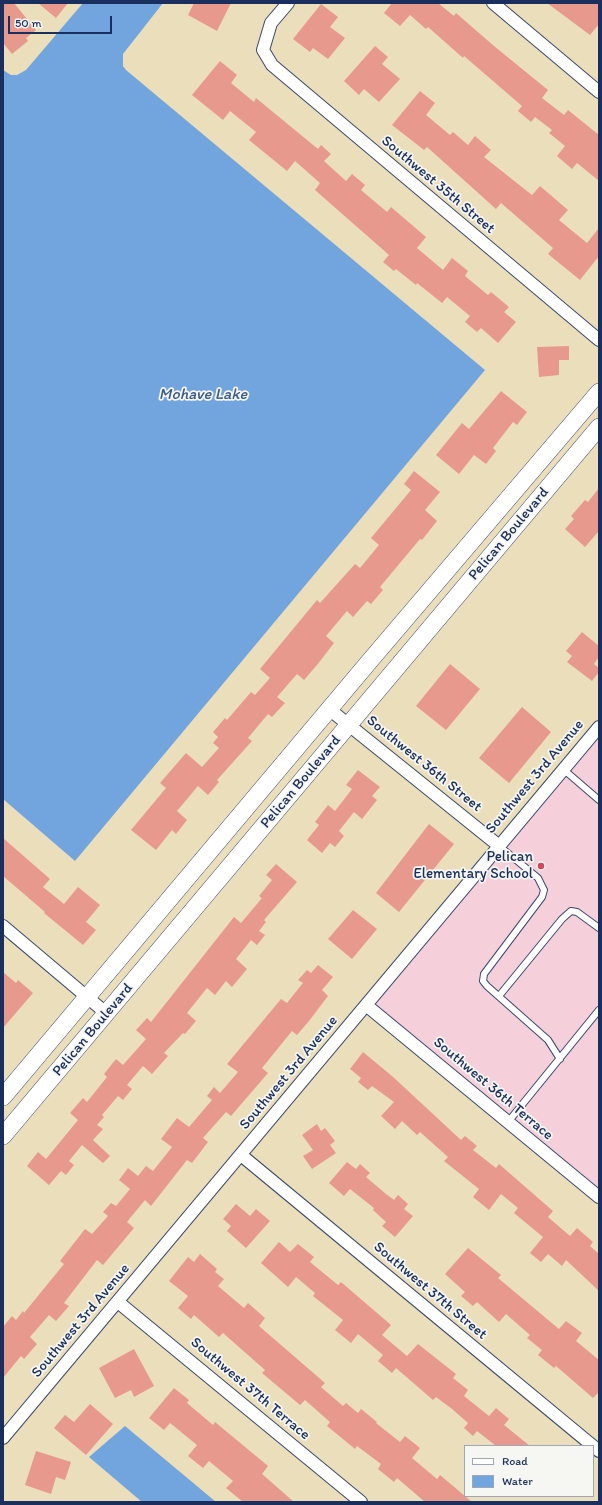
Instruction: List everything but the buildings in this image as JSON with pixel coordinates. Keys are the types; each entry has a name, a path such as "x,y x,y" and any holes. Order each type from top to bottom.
{"street":[{"name":"Southwest 35th Street","path":"288,3 271,23 263,50 272,65 283,76 599,340"},
{"path":"492,3 599,92"},
{"name":"Pelican Boulevard","path":"3,1097 329,709 599,392"},
{"name":"Pelican Boulevard","path":"3,1136 599,427"},
{"name":"Southwest 36th Street","path":"329,709 498,845"},
{"name":"Southwest 3rd Avenue","path":"3,1438 241,1155 498,845 599,727"},
{"path":"3,926 106,1013"},
{"name":"Southwest 36th Terrace","path":"366,1005 599,1197"},
{"name":"Southwest 37th Street","path":"241,1155 592,1445"},
{"name":"Southwest 37th Terrace","path":"118,1302 361,1502"}],"lane":[{"path":"563,769 599,800"},
{"path":"498,845 538,878 544,890 542,898 484,974 483,980 487,986 548,1040 560,1059"},
{"path":"499,996 562,919 571,911 577,912 599,928"},
{"path":"508,1122 599,1010"}],"shaded area":[{"name":"Pelican Elementary School","path":"599,727 599,1197 366,1005"}],"water":[{"name":"Mohave Lake","path":"83,3 163,3 123,54 123,66 126,70 485,370 75,861 3,799 3,70 11,75 17,75 26,70"},
{"path":"125,1426 216,1502 142,1502 89,1457"}],"place":[{"name":"Pelican Elementary School","path":"541,866"}]}
